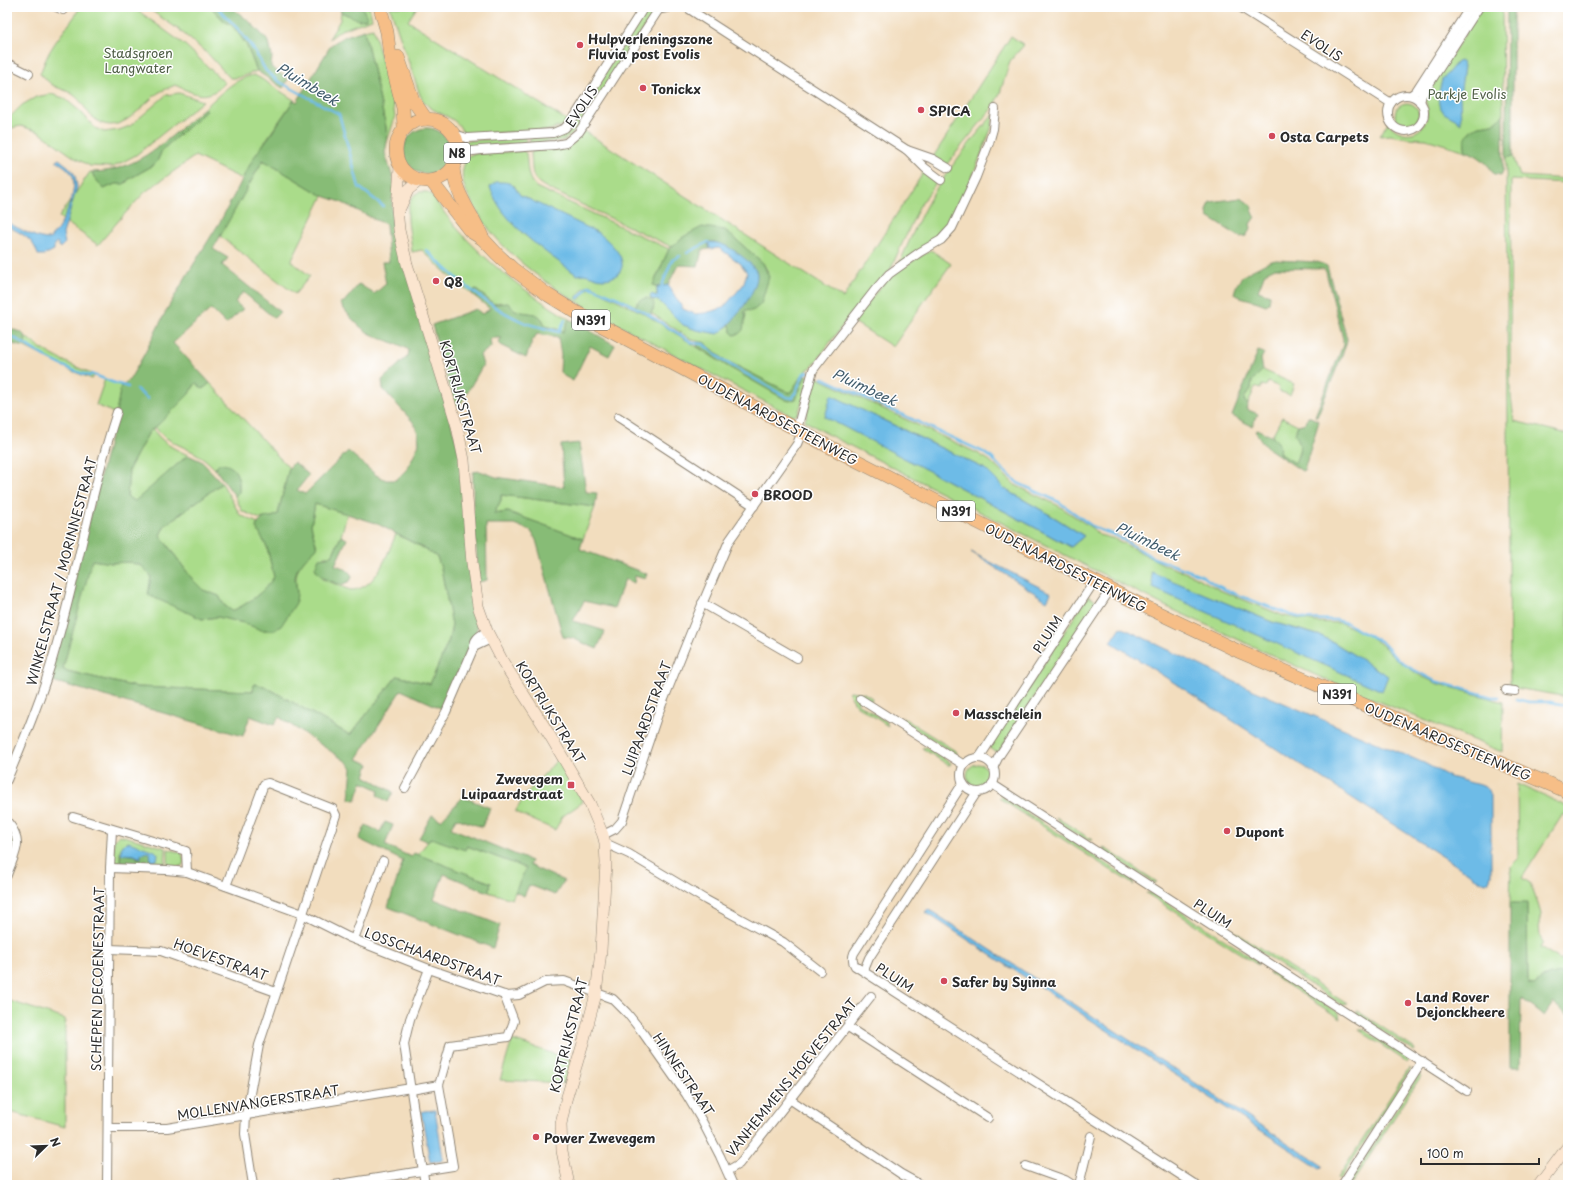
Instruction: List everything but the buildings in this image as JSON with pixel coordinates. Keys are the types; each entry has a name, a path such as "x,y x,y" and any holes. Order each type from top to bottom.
{"main road":[{"path":"380,7 387,32 413,100 426,119 414,122 404,128 399,135 396,151 400,167 411,177 425,180"},
{"path":"387,32 390,57 403,108 404,128"},
{"name":"N8","path":"397,221 408,190 425,180 444,176 455,159 457,142 454,134 442,122 426,119"},
{"name":"OUDENAARDSESTEENWEG","path":"455,159 454,175 459,192 478,226 483,239"},
{"name":"KORTRIJKSTRAAT","path":"400,167 397,221 407,264 457,426 464,460 472,563 478,606 489,635 503,662 550,734 590,804 604,839 606,863 601,951 596,994 566,1100 561,1124 562,1151 569,1185"},
{"name":"OUDENAARDSESTEENWEG","path":"425,180 470,231 483,239 514,269 548,295 574,311 799,430 1110,590 1238,651 1568,792"},
{"path":"1539,1185 1568,1146"}],"street":[{"name":"EVOLIS","path":"454,134 467,138 553,133 565,128 584,104 644,7"},
{"name":"EVOLIS","path":"455,159 481,150 555,146 571,140 579,132 656,8 671,7"},
{"path":"686,7 907,150 925,168 941,180"},
{"name":"EVOLIS","path":"1240,7 1391,103"},
{"path":"1411,96 1416,91 1470,7"},
{"path":"1420,102 1422,95 1479,7"},
{"path":"7,63 29,74"},
{"path":"1403,95 1411,96 1420,102 1424,109 1424,116 1419,126 1411,131 1402,131 1393,125 1388,117 1389,108 1391,103 1396,98 1403,95"},
{"name":"LUIPAARDSTRAAT","path":"604,839 622,821 658,714 702,603 729,541 797,444 813,370 889,274 920,252 941,240 952,228 976,177 989,143 993,130 995,109"},
{"path":"907,150 933,159 948,168"},
{"name":"WINKELSTRAAT / MORINNESTRAAT","path":"7,780 39,700 55,650 86,529 96,482 117,412"},
{"path":"618,417 754,506"},
{"name":"PLUIM","path":"979,758 1094,582"},
{"path":"993,768 999,756 1110,590"},
{"path":"702,603 797,658"},
{"path":"405,788 446,712 474,647 474,642 476,639 489,635"},
{"path":"1506,690 1515,691"},
{"path":"860,699 964,765"},
{"path":"979,758 988,761 995,773 992,784 983,791 977,792 966,788 961,774 964,765 970,759 979,758"},
{"path":"226,886 264,784 268,783 332,809 335,812 336,815 259,1045 246,1115 245,1134 253,1185"},
{"name":"PLUIM","path":"963,783 854,953 852,962 855,966 864,970 1196,1185"},
{"name":"PLUIM","path":"992,784 1467,1091"},
{"name":"PLUIM","path":"864,970 869,958 977,792"},
{"path":"74,817 112,830 186,851 187,872"},
{"path":"7,821 14,829 18,843 7,875"},
{"name":"SCHEPEN DECOENESTRAAT","path":"107,1185 110,868 112,830"},
{"path":"604,839 706,900 783,942 820,971"},
{"name":"LOSSCHAARDSTRAAT","path":"354,939 383,861"},
{"name":"LOSSCHAARDSTRAAT","path":"110,868 187,872 303,914 354,939 429,969 504,995 519,995 544,982 553,981 564,981 596,994"},
{"name":"HOEVESTRAAT","path":"109,949 161,951 276,992"},
{"path":"426,1185 404,1044 410,1020 429,969"},
{"name":"HINNESTRAAT","path":"596,994 613,999 627,1013 643,1033 702,1121 733,1185"},
{"name":"LOSSCHAARDSTRAAT","path":"439,1085 450,1045 508,1037 514,1021 504,995"},
{"name":"VANHEMMENS HOEVESTRAAT","path":"727,1171 739,1164 872,996"},
{"path":"848,1028 988,1118"},
{"path":"1342,1185 1422,1062"},
{"path":"334,1185 453,1166 439,1085"},
{"name":"MOLLENVANGERSTRAAT","path":"108,1128 167,1128 439,1085"},
{"path":"791,1100 901,1174 921,1185"},
{"path":"1079,1185 1091,1136"},
{"path":"1026,1166 1065,1180 1073,1185"}],"green space":[{"name":"Stadsgroen Langwater","path":"80,7 133,7 185,45 225,83 219,89 207,94 195,93 175,85 158,93 130,118 122,122 113,125 105,124 96,120 74,95 54,86 40,74 51,49"},
{"path":"146,7 211,7 224,21 235,29 246,44 257,71 237,78 230,78 209,55 178,29"},
{"path":"211,7 231,7 250,22 269,42 272,57 271,67 288,79 283,88 257,71 246,44 235,29 224,21"},
{"path":"339,7 362,7 367,17 366,19 359,20 341,12"},
{"path":"362,7 369,7 372,19 341,30 329,39 340,20 341,12 359,20 363,10"},
{"path":"390,7 417,7 408,21 568,121 562,126 546,131 463,134 457,123 435,111 425,103 420,95"},
{"path":"648,7 655,11 580,126 565,140 530,144 530,138 571,126"},
{"name":"Parkje Evolis","path":"1482,7 1502,7 1503,115 1493,124 1480,126 1472,130 1465,139 1466,151 1426,139 1390,135 1380,136 1388,122 1398,131 1404,133 1416,132 1425,123 1427,109 1425,97"},
{"path":"1507,7 1513,7 1513,156 1506,158"},
{"path":"373,28 392,98 395,117 387,142 386,127 364,30"},
{"path":"364,30 386,127 387,142 385,153 395,185 392,200 392,226 397,237 435,365 463,466 469,569 478,625 443,709 401,690 357,759 369,764 365,776 393,792 388,802 377,795 379,790 362,782 356,800 349,799 352,768 347,762 279,717 274,725 250,716 243,736 49,680 115,418 121,385 125,384 130,379 166,311 221,220 254,157 294,100 297,102 331,45 343,37","holes":["263,160 323,196 341,202 386,224 389,262 382,262 386,284 374,294 359,284 344,302 340,303 354,320 367,332 409,350 408,356 382,380 383,389 413,422 418,433 419,444 407,469 396,480 386,480 376,475 348,451 305,494 297,490 309,475 294,462 289,468 278,514 272,517 264,518 256,527 267,547 274,577 255,597 232,611 224,605 219,596 203,590 193,580 160,535 165,525 222,483 201,461 188,455 135,501 127,497 129,469 149,432 188,395 196,383 203,389 210,383 173,343 211,309 226,324 243,309 235,302 243,292 274,318 280,312 222,265 228,258 213,249","315,504 376,523 437,557 441,568 452,625 449,640 430,684 397,676 350,735 264,686 254,684 253,691 136,687 67,671 63,668 92,560 111,563 129,562 142,566 151,576 148,595 202,619 218,617 244,623 261,630 274,630 281,626 296,603 297,593 295,578 297,570 305,559 317,548 311,525"]},
{"path":"1011,36 1024,45 1010,61 1000,93 993,107 947,164 933,157"},
{"path":"254,75 294,100 260,149 242,179 195,156 145,192 98,245 59,217 90,172 92,172 94,177 104,189 115,184 126,183 129,179 157,162 162,150 206,110 204,108 221,93 240,80"},
{"path":"179,93 203,101 136,155 113,167 90,166 75,158 39,132 21,126 7,129 10,117 22,105 36,97 51,94 64,98 81,112 95,128 104,132 119,130 130,126 166,95"},
{"path":"1407,103 1412,104 1418,110 1418,120 1412,126 1407,127 1402,126 1396,120 1395,115 1396,110 1402,104"},
{"path":"204,108 207,110 162,150 157,162 129,179 124,184 115,184 104,189 94,177 92,172 125,166 139,159 166,141"},
{"path":"994,114 991,129 961,206 945,233 899,264 934,192 962,152"},
{"path":"1503,115 1503,171 1501,175 1494,174 1489,166 1482,160 1466,151 1465,139 1472,130 1480,126 1493,124"},
{"path":"432,128 436,129 446,138 449,142 449,160 440,170 432,174 422,174 414,170 405,160 404,146 408,138 418,129"},
{"path":"584,131 843,298 925,170 938,180 919,207 890,270 856,307 812,367 802,375 790,393 725,360 701,342 692,340 651,313 654,308 637,302 636,306 590,285 584,288 576,298 579,300 587,289 593,288 645,314 727,366 796,399 806,375 810,377 798,414 793,416 680,358 558,290 533,272 510,252 490,230 474,206 465,188 462,176 465,163 468,156 473,154 523,151 526,153 530,180 536,187 669,249 653,285 657,287 657,296 651,299 659,301 683,325 725,329 730,324 731,332 745,309 751,311 768,272 763,263 725,230 683,237 672,247 539,183 532,171 531,153 533,151 562,147 573,142","holes":["514,185 519,195 531,200 599,278 585,273 577,275 522,233"]},
{"path":"526,137 526,144 466,147 466,141"},
{"path":"1513,156 1520,176 1568,179 1568,183 1511,180 1510,387 1514,421 1568,434 1568,697 1510,687 1506,158"},
{"path":"263,160 323,196 291,261 310,276 295,294 220,236"},
{"path":"419,192 427,192 432,195 460,232 493,264 530,293 569,319 563,332 555,328 545,326 543,321 537,315 517,311 500,302 494,304 475,289 472,294 446,273 422,250 412,252 408,211 409,203"},
{"path":"1241,198 1251,205 1255,217 1250,224 1251,228 1246,236 1240,237 1208,217 1207,212 1210,202"},
{"path":"702,227 725,230 763,263 769,277 761,304 754,310 745,310 744,313 746,314 743,330 739,334 734,335 731,332 730,324 757,274 715,242 708,242 710,249 702,250 698,266 678,265 668,285 657,287 653,285 669,249 683,237"},
{"path":"931,250 951,264 893,347 854,322 879,288 897,271"},
{"path":"1276,260 1317,262 1327,266 1347,339 1346,345 1317,417 1315,416 1343,345 1343,339 1324,269 1275,268 1265,273 1258,291 1270,295 1269,303 1266,305 1234,294 1237,284 1246,274"},
{"path":"475,289 494,304 508,303 517,310 538,315 545,326 563,332 569,319 615,345 609,356 590,346 573,381 560,372 561,355 558,337 537,334 532,341 526,358 500,345 499,341 502,338 492,338 490,339 491,347 480,355 483,365 461,403 455,406 432,325 476,309 482,314 490,309 472,294"},
{"path":"646,298 650,299 654,303 649,316 635,308 641,300"},
{"path":"7,328 21,332 26,337 23,347 7,342"},
{"path":"26,337 50,354 94,375 92,379 72,371 23,346"},
{"path":"699,342 704,342 725,360 790,393 802,375 806,375 796,399 790,401 786,400 727,366 697,346"},
{"path":"1258,351 1264,353 1261,359 1263,370 1252,381 1251,389 1244,398 1245,402 1248,404 1246,409 1258,414 1252,426 1232,416"},
{"path":"1263,370 1294,384 1290,395 1278,391 1279,387 1268,382 1266,386 1262,385 1260,389 1255,387 1248,404 1245,403 1244,398 1251,389 1252,381"},
{"path":"816,377 979,454 990,461 1015,485 1059,506 1092,528 1099,535 1115,539 1165,565 1192,575 1222,591 1284,616 1315,622 1341,623 1369,636 1381,644 1396,659 1419,675 1436,683 1503,702 1502,752 1322,678 1165,606 829,435 805,421","holes":["875,416 985,469 1005,489 1084,536 1071,547 948,481","1151,573 1272,622 1321,636 1387,676 1153,580"]},
{"path":"105,379 121,385 116,415 96,405"},
{"path":"197,382 203,388 210,383 289,468 278,514 272,517 260,519 242,511 235,496 239,492 239,479 218,464 215,469 197,454 165,437 155,427 188,395"},
{"path":"1308,416 1319,421 1304,470 1302,471 1265,446 1255,431 1257,429 1276,440 1280,448 1279,453 1295,463 1299,454 1300,445 1295,434 1298,425 1306,423"},
{"path":"1282,417 1298,425 1296,429 1299,442 1299,453 1295,463 1279,453 1275,439 1272,436"},
{"path":"153,429 156,434 168,445 188,455 135,502 127,497 129,469 149,432"},
{"path":"579,443 586,492 597,493 595,507 501,495 501,500 494,514 508,512 583,539 580,549 647,574 645,579 635,576 634,583 625,579 614,608 584,601 573,621 605,631 597,649 572,638 563,637 536,540 531,531 514,524 486,524 487,580 479,582 473,508 473,472 480,471 496,477 564,487 561,445"},
{"path":"218,464 229,466 236,472 239,481 239,492 235,496 215,469"},
{"path":"222,483 240,515 258,523 256,527 267,547 274,577 255,597 232,611 224,605 219,596 203,590 193,580 160,535 165,525"},
{"path":"501,495 595,507 583,539 508,512 494,514 501,500"},
{"path":"315,504 347,514 341,536 332,556 324,556 323,579 350,590 361,588 375,577 396,534 437,557 441,568 452,625 449,640 430,684 397,676 350,735 264,686 254,684 253,691 136,687 67,671 63,668 91,560 111,563 129,562 142,566 202,619 218,617 244,623 262,630 274,630 297,593 296,578 299,567 317,547 311,525"},
{"path":"341,536 347,539 335,565 348,571 352,577 350,581 341,585 323,577 315,568 319,558 332,556"},
{"path":"1088,596 1096,601 998,753 989,748"},
{"path":"850,691 864,693 872,698 871,701 862,696 857,703 886,721 888,726 856,705 849,693"},
{"path":"902,717 957,752 956,755 904,722"},
{"path":"926,747 951,763 950,765 922,748"},
{"path":"559,758 583,802 563,816 555,830 515,812 526,794"},
{"path":"978,764 986,767 989,775 986,783 978,786 970,783 967,775 970,767"},
{"path":"1517,784 1568,807 1568,817 1563,814 1522,878 1530,883 1541,914 1539,924 1540,937 1543,942 1540,947 1561,960 1564,956 1568,958 1568,975 1566,973 1544,977 1534,985 1528,984 1527,904 1510,903 1511,866 1518,859"},
{"path":"1001,796 1132,880 1134,885 999,798"},
{"path":"463,797 490,808 482,827 456,818 451,828 531,861 529,865 564,881 555,895 529,885 524,896 515,892 526,868 467,846 465,850 431,838 428,842 419,838 432,815 441,820"},
{"path":"1056,817 1092,840 1072,832"},
{"path":"385,822 393,825 385,845 411,857 414,853 491,883 488,892 444,874 434,899 500,925 493,948 388,907 403,861 359,839 366,825 380,832"},
{"path":"7,825 15,842 7,867"},
{"path":"120,835 166,848 165,867 138,865 138,858 141,858 141,862 155,861 158,856 128,842 125,843 120,851 120,861 125,864 115,862 114,840"},
{"path":"431,838 465,849 467,846 526,868 512,899 488,892 491,883 417,855"},
{"path":"1103,847 1157,882 1154,883 1105,852"},
{"path":"168,849 182,853 184,862 182,866 168,868"},
{"path":"146,852 150,854 152,858 150,862 146,864 142,862 140,858 142,854"},
{"path":"121,854 134,855 138,858 138,865 125,864 120,861"},
{"path":"1146,893 1152,893 1256,960 1258,965"},
{"path":"1510,903 1527,903 1528,984 1534,985 1545,977 1553,974 1566,973 1568,975 1568,1015 1553,1003 1544,1016 1521,998 1520,1067 1510,1067"},
{"path":"1232,930 1347,1004 1342,1005 1234,935"},
{"path":"1273,972 1339,1013 1341,1019 1269,973"},
{"path":"7,1000 65,1019 65,1127 7,1111"},
{"path":"1356,1010 1415,1049 1414,1051 1357,1015"},
{"path":"1359,1030 1365,1030 1409,1059 1407,1062"},
{"path":"512,1040 572,1060 566,1083 500,1080"},
{"path":"1409,1068 1411,1069 1340,1180 1338,1178"},
{"path":"1419,1074 1421,1076 1351,1185 1348,1185"}],"water":[{"path":"1457,62 1463,62 1464,67 1460,96 1461,124 1444,113 1439,105 1438,96 1442,80"},
{"path":"59,159 69,167 75,175 77,187 63,234 65,243 60,248 57,242 54,244 54,250 44,255 38,255 36,249 30,241 22,234 7,226 7,222 34,236 50,239 58,229 64,217 74,186 71,173 56,161"},
{"path":"496,182 505,182 513,185 520,195 601,235 612,245 620,256 622,268 618,274 608,279 597,278 585,274 577,275 552,257 527,237 504,213 496,201 490,187"},
{"path":"708,242 722,244 734,250 753,266 757,274 754,289 749,298 737,316 718,334 696,330 683,325 659,301 651,299 650,296 651,294 657,296 657,287 668,285 683,309 695,314 723,308 743,285 747,273 741,264 719,248 710,249"},
{"path":"831,395 985,469 1005,489 1084,536 1071,547 825,417"},
{"path":"971,552 1051,593 1047,601"},
{"path":"1151,572 1272,622 1321,636 1333,642 1388,676 1382,691 1153,588"},
{"path":"1121,627 1237,683 1424,763 1450,777 1483,786 1489,790 1491,796 1491,875 1489,881 1486,883 1482,882 1111,642"},
{"path":"128,842 155,851 158,854 157,860 151,862 150,853 147,852 141,854 141,858 134,855 121,854 121,848"},
{"path":"928,909 1323,1166 1320,1169 925,912"},
{"path":"435,1110 443,1158 441,1161 430,1162 421,1112"}],"waterway":[{"name":"Pluimbeek","path":"217,7 238,29 252,47 266,71 278,81 339,114 359,187 383,206"},
{"path":"687,253 708,242"},
{"name":"Pluimbeek","path":"426,250 447,270 480,297 504,313 532,325 559,332 565,320"},
{"path":"661,288 672,260 680,256"},
{"name":"Pluimbeek","path":"578,298 589,286 620,299 646,313 693,343 703,344 724,361 786,397 793,398 804,373 809,372"},
{"path":"7,335 49,359 69,368 89,376 92,374 128,387"},
{"name":"Pluimbeek","path":"823,378 983,452 992,458 1018,483 1059,502 1092,526 1115,535 1154,558 1201,575 1216,585 1233,593 1291,615 1306,619 1336,620 1347,623 1359,631 1381,641 1407,666 1435,681 1492,697 1499,697"},
{"path":"136,389 148,399"},
{"name":"Pluimbeek","path":"1516,699 1529,702 1551,702 1568,706"}],"place":[{"name":"Hulpverleningszone Fluvia post Evolis","path":"580,45"},
{"name":"Tonickx","path":"643,88"},
{"name":"SPICA","path":"921,110"},
{"name":"Osta Carpets","path":"1272,136"},
{"name":"Q8","path":"436,281"},
{"name":"BROOD","path":"755,494"},
{"name":"Masschelein","path":"956,713"},
{"name":"Zwevegem Luipaardstraat","path":"571,785"},
{"name":"Dupont","path":"1227,831"},
{"name":"Safer by Syinna","path":"944,981"},
{"name":"Land Rover Dejonckheere","path":"1408,1003"},
{"name":"Power Zwevegem","path":"536,1137"}]}
